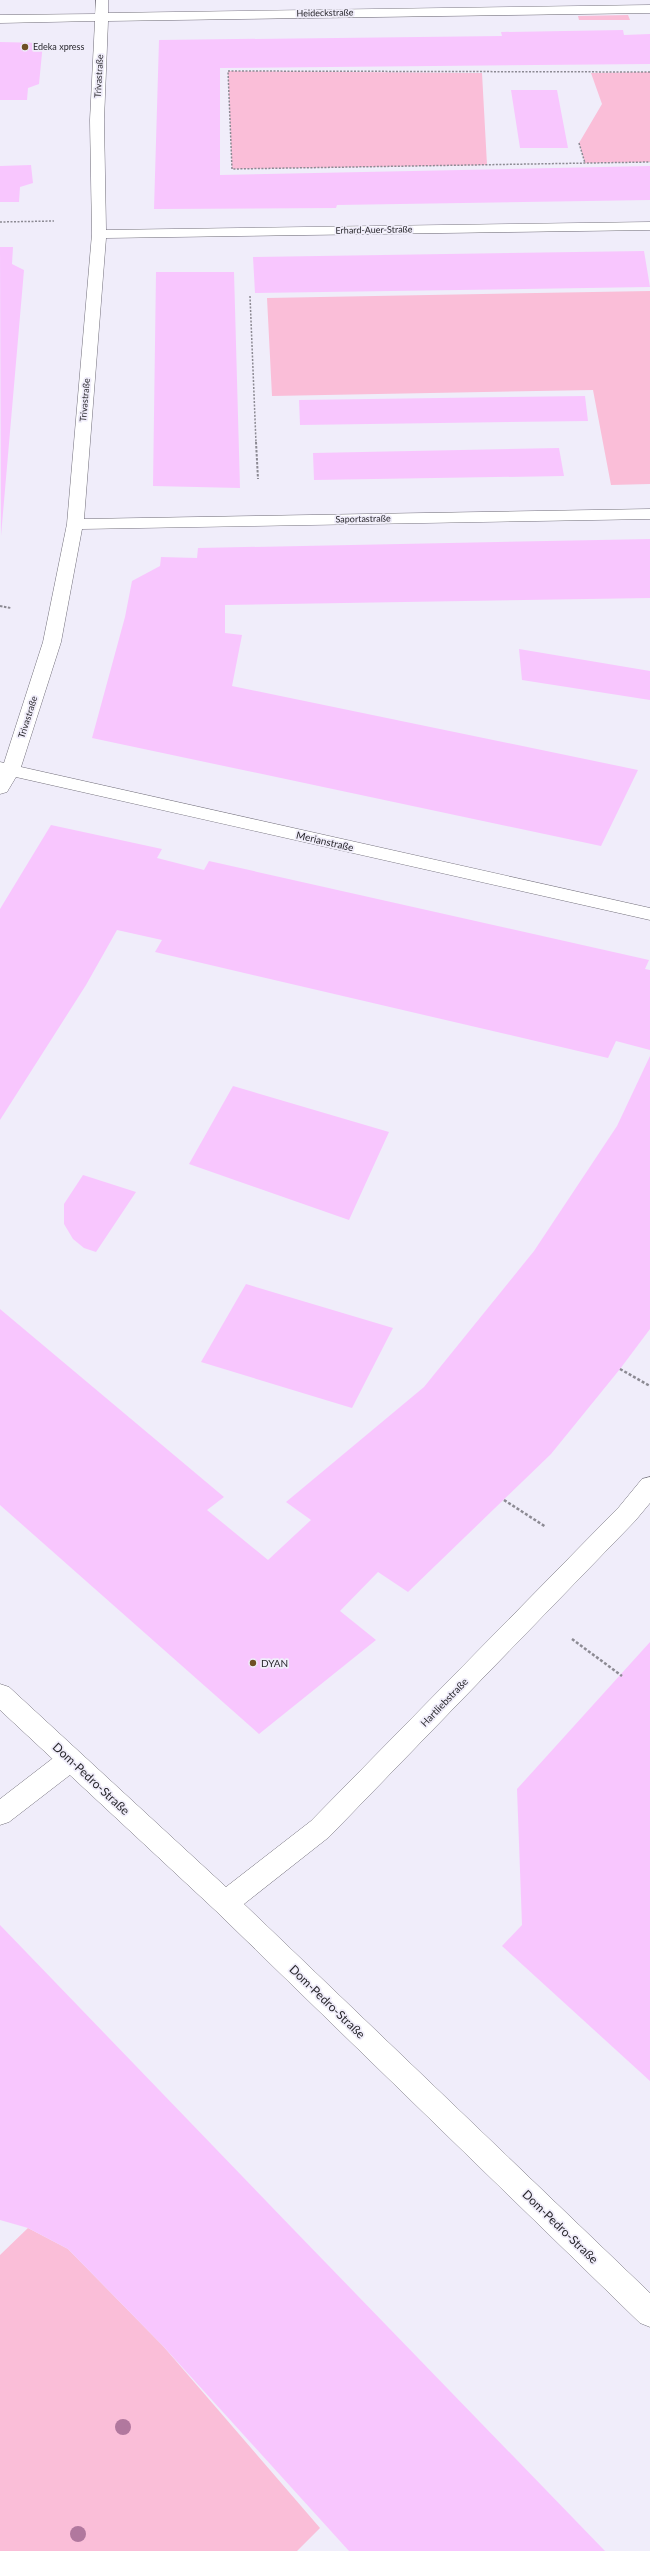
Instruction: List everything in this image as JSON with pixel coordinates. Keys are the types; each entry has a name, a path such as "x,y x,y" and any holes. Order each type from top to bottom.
{"street":[{"name":"Trivastraße","path":"0,788 5,769 52,642 75,524 99,227 97,120 100,16 102,0"},
{"name":"Heideckstraße","path":"0,19 100,16 650,9"},
{"name":"Erhard-Auer-Straße","path":"99,227 650,226"},
{"name":"Saportastraße","path":"75,524 650,514"},
{"name":"Merianstraße","path":"5,769 650,914"},
{"name":"Hartliebstraße","path":"225,1903 320,1829 627,1514 650,1486"},
{"name":"Dom-Pedro-Straße","path":"0,1694 225,1903 650,2313"},
{"path":"0,1814 70,1760"}],"path":[{"path":"650,72 228,71 232,169 650,162"},
{"path":"579,143 585,163"},
{"path":"0,222 99,227"},
{"path":"250,296 258,484"},
{"path":"620,1369 650,1386"},
{"path":"504,1500 551,1531"},
{"path":"574,1640 622,1676"}],"shaded area":[{"path":"628,15 630,20 579,20 578,16"},
{"path":"228,71 482,73 487,165 232,169"},
{"path":"650,72 650,162 585,163 579,143 602,104 591,73"},
{"path":"650,291 650,484 611,485 593,390 272,396 267,298"},
{"path":"28,2228 68,2249 163,2346 320,2528 297,2551 0,2551 0,2255"}],"building":[{"path":"623,30 624,35 650,34 650,64 220,68 220,175 650,166 650,200 337,205 336,208 154,209 159,40 502,36 501,32"},
{"path":"0,42 43,43 39,84 28,88 27,100 0,100"},
{"path":"511,90 557,90 568,148 520,148"},
{"path":"31,165 33,183 20,187 19,202 0,202 0,166"},
{"path":"0,247 13,247 12,264 24,270 1,536"},
{"path":"644,251 650,287 255,293 253,257"},
{"path":"156,272 234,272 240,488 153,486"},
{"path":"585,396 588,421 300,425 299,400"},
{"path":"559,448 564,476 314,480 313,453"},
{"path":"650,539 650,598 225,605 225,633 242,635 232,686 638,770 601,846 92,738 125,617 132,581 160,566 161,557 197,558 198,548"},
{"path":"519,649 650,671 650,700 522,680"},
{"path":"51,825 162,849 157,858 204,870 209,861 649,960 645,969 650,970 650,1050 616,1041 608,1058 155,952 162,940 117,930 86,985 0,1120 0,909"},
{"path":"650,1056 650,1329 620,1369 551,1454 408,1592 378,1572 340,1611 376,1640 259,1734 0,1505 0,1309 224,1497 207,1510 268,1560 311,1520 286,1502 424,1387 534,1251 617,1126"},
{"path":"233,1086 389,1132 349,1220 189,1164"},
{"path":"83,1175 136,1192 96,1252 84,1248 73,1239 64,1224 64,1204"},
{"path":"246,1284 393,1328 352,1408 201,1362"},
{"path":"650,1642 650,2081 502,1946 522,1925 517,1789"},
{"path":"0,1925 605,2551 349,2551 163,2346 68,2249 28,2228 0,2220"}],"place":[{"name":"Edeka xpress","path":"25,47"},
{"name":"DYAN","path":"253,1663"}]}
